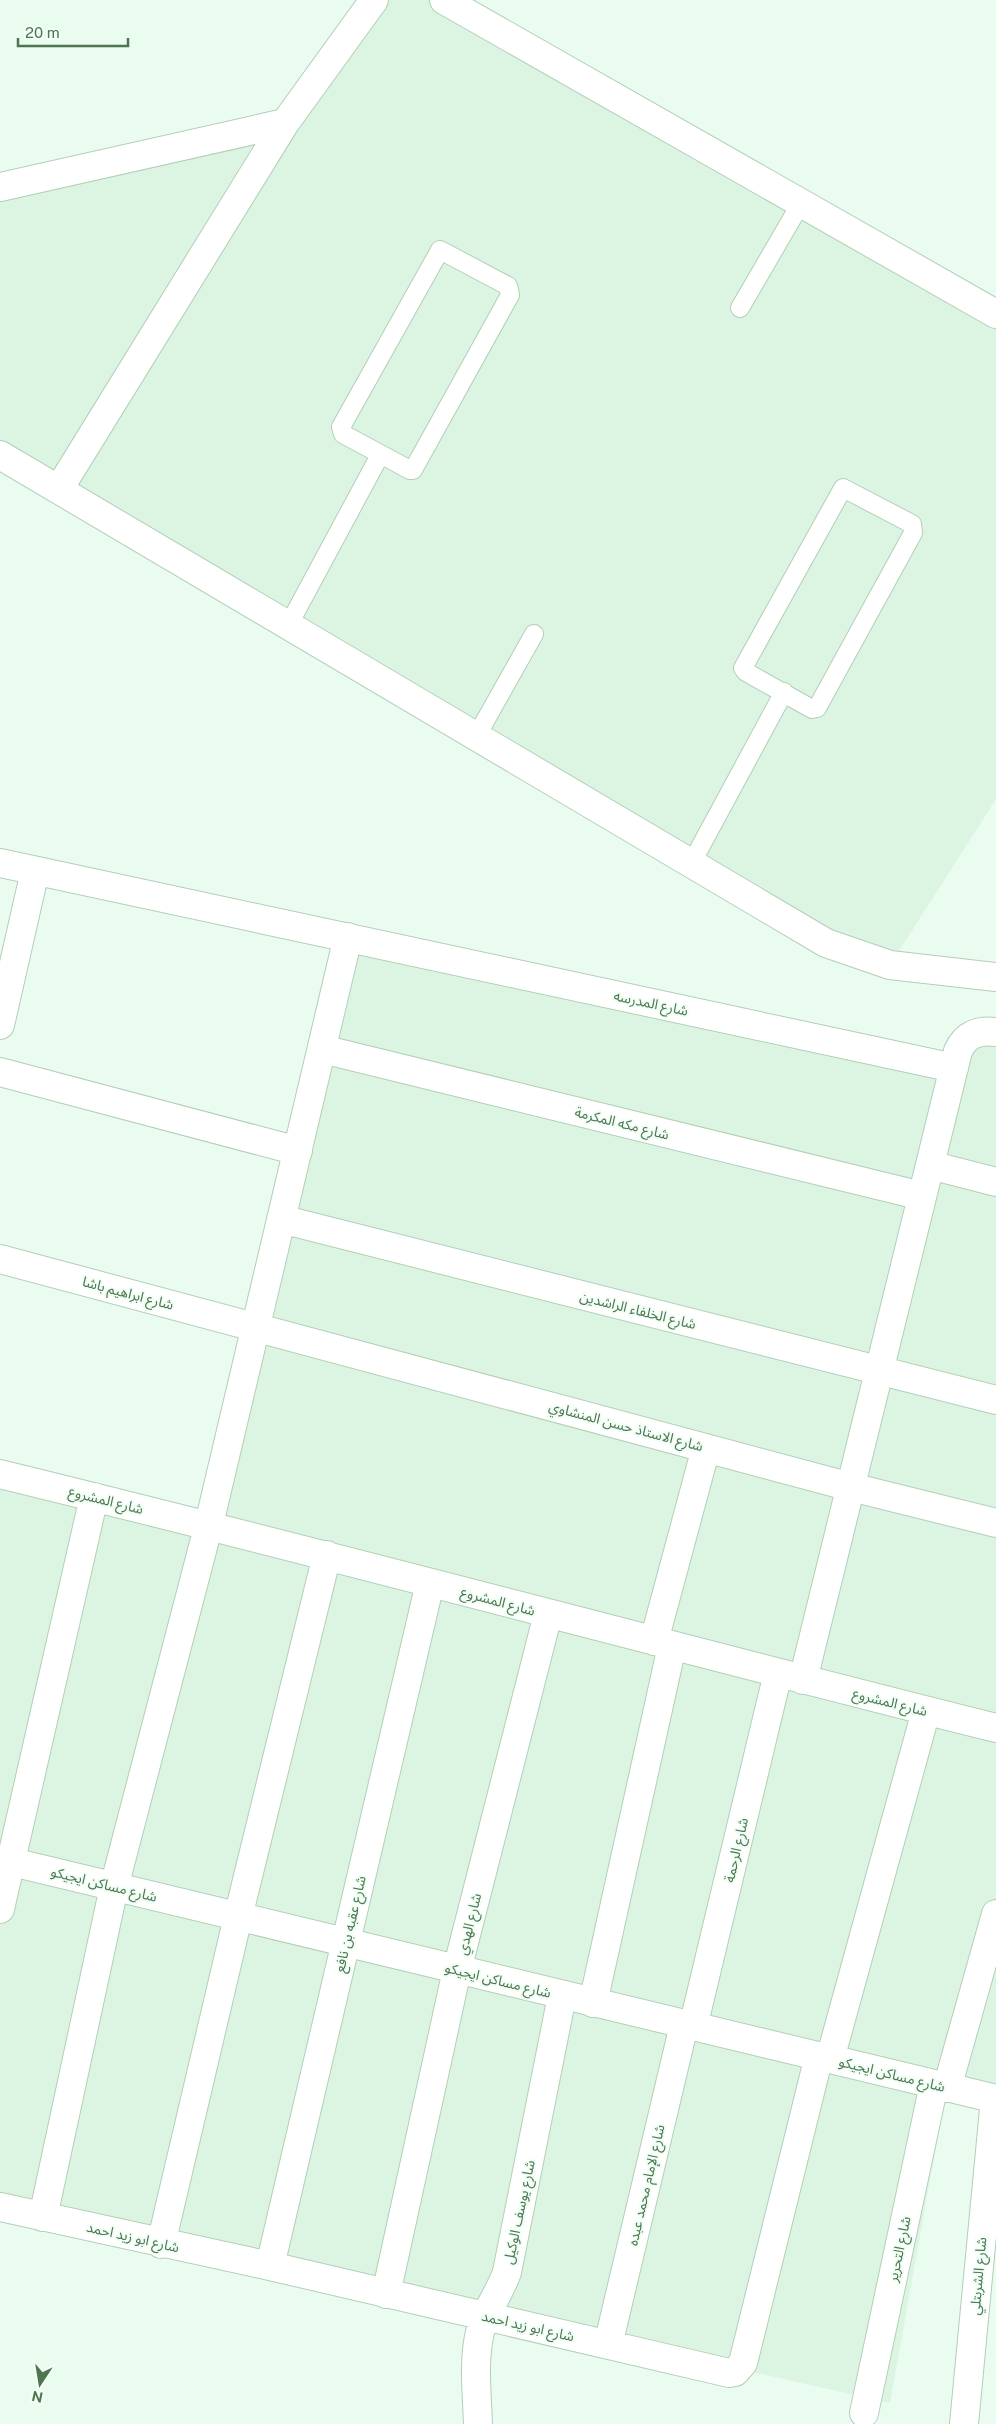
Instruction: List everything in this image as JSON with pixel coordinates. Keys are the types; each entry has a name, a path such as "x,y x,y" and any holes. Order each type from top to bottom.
{"street":[{"path":"58,490 285,123 374,0"},
{"path":"444,0 996,314"},
{"path":"0,187 285,123"},
{"path":"0,455 826,943 890,965 996,977"},
{"name":"شارع المدرسه","path":"0,863 954,1068"},
{"path":"0,1025 35,871"},
{"path":"43,2217 114,1887 209,1524 348,937"},
{"name":"شارع الرحمة","path":"689,2026 790,1677 850,1487 958,1051 968,1036 977,1032 996,1032"},
{"name":"شارع مكه المكرمة","path":"322,1050 922,1196"},
{"path":"0,1072 298,1151"},
{"path":"930,1165 996,1182"},
{"name":"شارع الخلفاء الراشدين","path":"281,1219 996,1400"},
{"name":"شارع ابراهيم باشا","path":"0,1259 256,1327"},
{"name":"شارع الاستاذ حسن المنشاوي","path":"256,1327 850,1487 996,1523"},
{"path":"593,2003 663,1644 706,1448"},
{"name":"شارع المشروع","path":"0,1474 209,1524 790,1677 996,1728"},
{"path":"0,1909 5,1860 94,1497"},
{"path":"161,2244 238,1917 327,1555"},
{"name":"شارع عقبه بن نافع","path":"270,2266 430,1583"},
{"name":"شارع الهدي","path":"386,2294 457,1970 548,1614"},
{"path":"825,2058 926,1711"},
{"name":"شارع مساكن ايجيكو","path":"5,1860 562,1996 996,2099"},
{"name":"شارع التحرير","path":"864,2413 941,2086 996,1914"},
{"name":"شارع يوسف الوكيل","path":"478,2424 478,2345 486,2316 501,2289 507,2272 562,1996"},
{"name":"شارع الإمام محمد عبده","path":"608,2345 689,2026"},
{"name":"شارع ابو زيد احمد","path":"0,2207 161,2244 270,2266 729,2373 740,2368 743,2363 825,2058"},
{"name":"شارع الشربتلي","path":"964,2424 996,2099"}],"lane":[{"path":"740,308 800,203"},
{"path":"443,250 508,286 510,295 413,470 409,470 380,454 343,434 341,427 436,254 443,250"},
{"path":"288,626 380,454"},
{"path":"843,488 847,488 912,524 914,533 817,708 812,708 784,692 746,672 743,668 840,492 843,488"},
{"path":"476,736 534,634"},
{"path":"692,864 784,692"}],"shaded area":[{"path":"388,0 430,0 996,316 996,799 890,965 0,455 0,195 285,123"},
{"path":"355,947 956,1072 971,1038 996,1041 996,2107 945,2096 890,2403 0,2201 0,1466 199,1513"}]}
